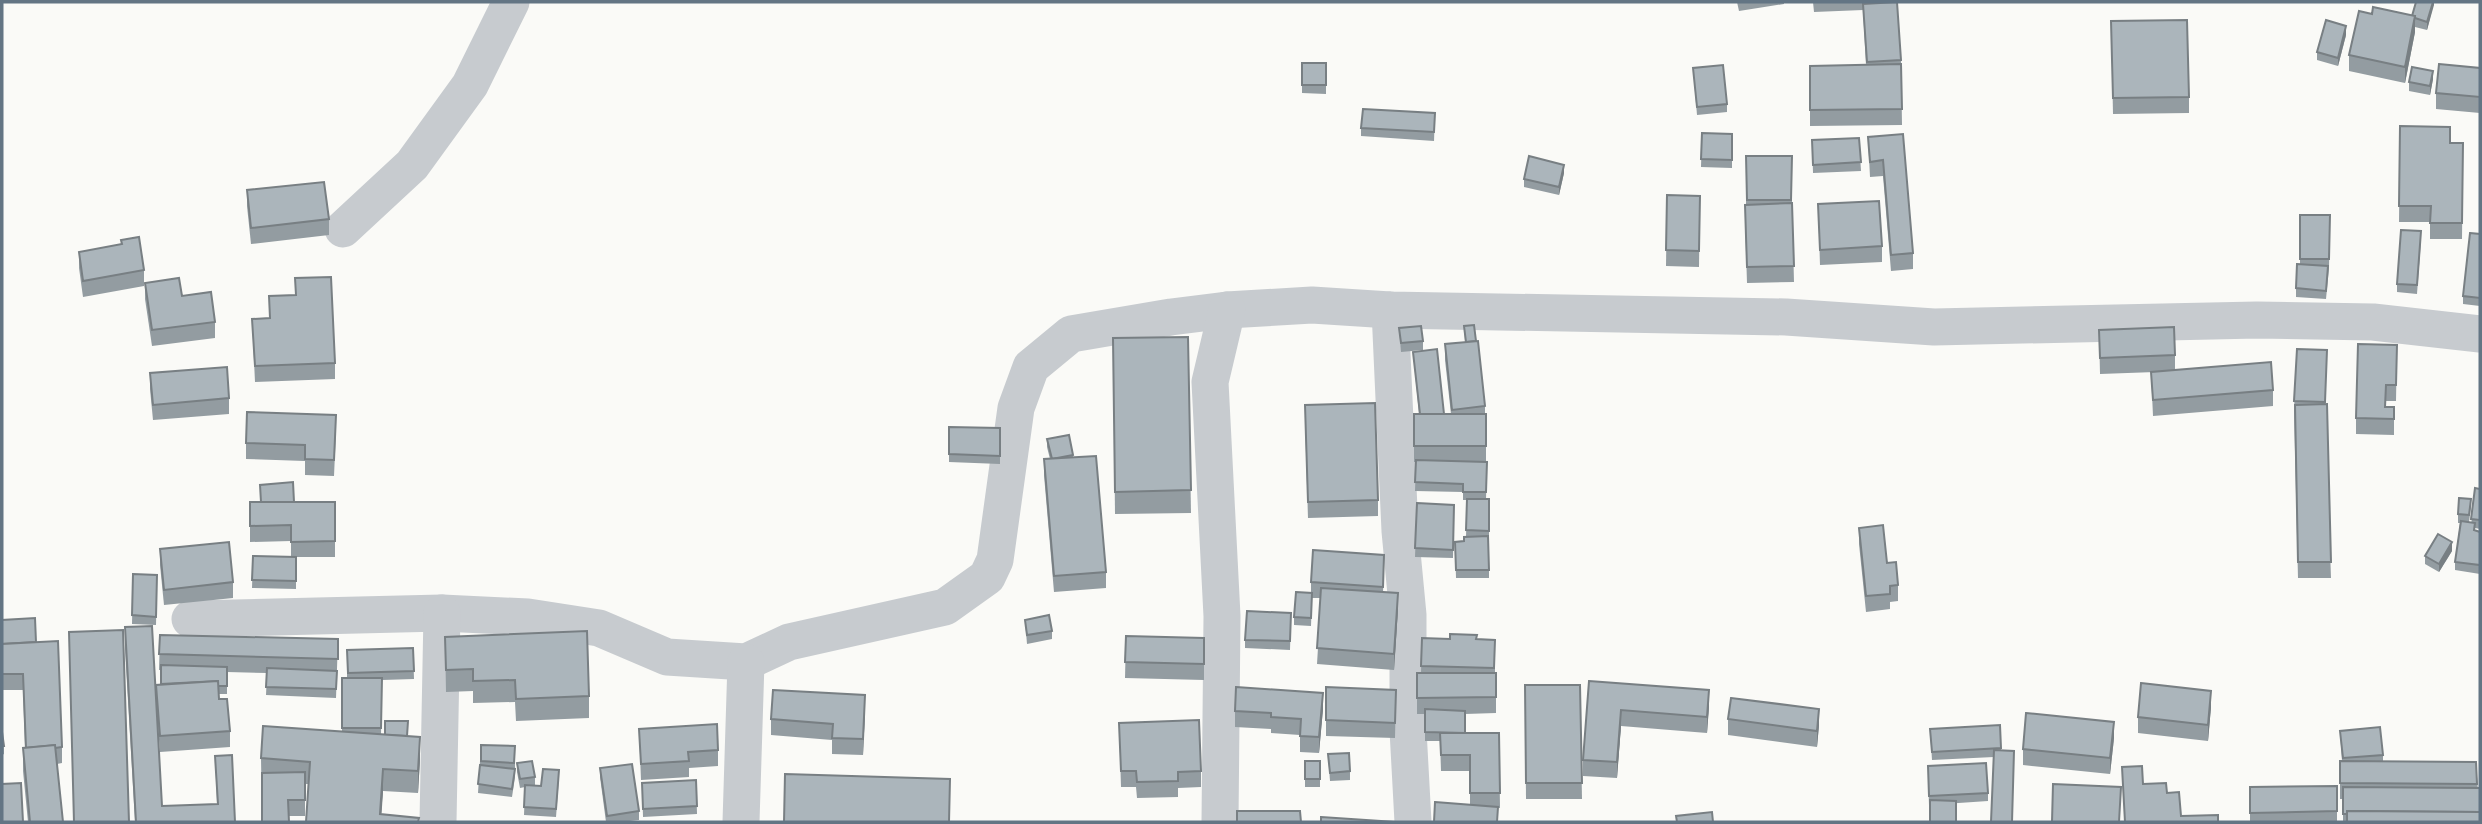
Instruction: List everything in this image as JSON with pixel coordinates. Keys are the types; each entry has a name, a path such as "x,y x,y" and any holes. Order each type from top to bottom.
{"street":[{"path":"344,229 412,165 470,85 511,2"},
{"path":"190,619 442,612 528,617 599,628 667,657 746,662 789,642 945,607 987,578 995,560 1016,408 1031,367 1071,334 1227,310 1312,305 1390,310 1786,317 1934,327 2257,320 2360,321 2480,334"},
{"path":"1220,822 1222,616 1210,382 1227,310"},
{"path":"1390,310 1400,531 1408,615 1408,730 1413,822"},
{"path":"438,822 442,612"},
{"path":"741,822 746,662"}],"building":[{"path":"1897,2 1901,60 1867,62 1863,4"},
{"path":"2416,2 2433,2 2427,22 2412,16"},
{"path":"2373,7 2415,16 2405,67 2349,55 2359,11 2372,14"},
{"path":"2187,20 2189,97 2113,98 2111,21"},
{"path":"2326,20 2346,26 2338,58 2317,52"},
{"path":"1302,63 1326,63 1326,85 1302,85"},
{"path":"1901,64 1902,109 1810,110 1810,66"},
{"path":"2439,64 2480,68 2480,97 2436,93"},
{"path":"1723,65 1727,104 1697,107 1693,68"},
{"path":"2412,67 2433,71 2430,86 2409,82"},
{"path":"1363,109 1435,113 1434,132 1361,128"},
{"path":"2400,126 2450,127 2450,143 2463,143 2462,223 2430,223 2431,206 2399,206"},
{"path":"1702,133 1732,134 1732,160 1701,159"},
{"path":"1903,134 1913,253 1891,255 1883,160 1870,162 1868,137"},
{"path":"1859,138 1861,162 1813,165 1812,140"},
{"path":"1529,156 1564,165 1559,187 1524,179"},
{"path":"1746,156 1792,156 1791,200 1747,200"},
{"path":"324,182 329,219 251,228 247,190"},
{"path":"1667,195 1700,196 1699,251 1666,250"},
{"path":"1879,201 1882,246 1820,250 1818,204"},
{"path":"1792,203 1794,266 1747,267 1745,205"},
{"path":"2300,215 2330,215 2329,259 2300,259"},
{"path":"2401,230 2421,231 2417,285 2397,284"},
{"path":"2470,233 2480,234 2480,298 2463,296"},
{"path":"139,237 144,270 83,281 79,252 122,244 121,240"},
{"path":"2297,264 2328,266 2326,291 2296,288"},
{"path":"331,277 335,363 255,366 252,319 270,318 269,296 296,295 295,278"},
{"path":"179,278 182,296 211,292 215,322 152,330 145,283"},
{"path":"1474,325 1476,341 1466,342 1464,326"},
{"path":"1421,326 1423,341 1401,343 1399,328"},
{"path":"2174,327 2175,355 2100,358 2099,330"},
{"path":"1188,337 1191,490 1115,492 1113,338"},
{"path":"1478,341 1485,406 1452,410 1445,344"},
{"path":"2358,344 2397,345 2396,385 2386,385 2385,407 2394,407 2394,419 2356,418"},
{"path":"1437,349 1444,414 1420,414 1413,352"},
{"path":"2297,349 2327,350 2325,402 2294,401"},
{"path":"2271,362 2273,390 2153,400 2151,372"},
{"path":"227,367 229,398 153,405 150,373"},
{"path":"1375,403 1378,500 1308,502 1305,405"},
{"path":"2327,404 2331,562 2298,562 2295,405"},
{"path":"247,412 336,415 334,460 305,459 305,445 246,443"},
{"path":"1414,414 1486,414 1486,446 1414,446"},
{"path":"949,427 1000,428 1000,456 949,454"},
{"path":"1069,435 1073,455 1052,459 1047,439"},
{"path":"1096,456 1106,572 1054,576 1044,459"},
{"path":"1416,460 1487,462 1486,492 1463,492 1463,484 1415,482"},
{"path":"293,482 294,502 261,502 260,485"},
{"path":"2475,488 2480,489 2480,520 2471,519"},
{"path":"2459,498 2471,499 2469,515 2458,514"},
{"path":"1467,499 1489,499 1489,531 1466,530"},
{"path":"250,502 335,502 335,541 291,542 291,525 250,526"},
{"path":"1417,503 1454,505 1453,550 1415,548"},
{"path":"2461,521 2475,523 2474,530 2480,532 2480,565 2455,562"},
{"path":"1883,525 1887,563 1896,562 1898,585 1890,586 1890,594 1866,596 1859,528"},
{"path":"2438,534 2452,542 2439,564 2425,556"},
{"path":"1488,536 1489,570 1456,570 1455,542 1464,541 1464,537"},
{"path":"229,542 233,582 164,590 160,549"},
{"path":"1313,550 1384,555 1383,587 1311,582"},
{"path":"253,556 296,557 296,581 252,580"},
{"path":"133,574 157,575 156,617 132,615"},
{"path":"1321,588 1398,593 1394,654 1317,648"},
{"path":"1296,592 1312,593 1311,618 1294,617"},
{"path":"1247,611 1291,613 1290,641 1245,640"},
{"path":"1049,615 1052,631 1027,635 1025,620"},
{"path":"35,618 36,642 2,644 2,620"},
{"path":"152,626 162,806 218,804 215,756 232,755 235,822 136,822 125,627"},
{"path":"123,630 129,822 74,822 69,632"},
{"path":"587,631 589,696 516,699 515,680 473,681 473,669 446,670 445,637"},
{"path":"1450,634 1477,635 1476,639 1495,640 1494,668 1421,666 1422,638 1450,639"},
{"path":"160,635 338,639 338,659 159,654"},
{"path":"1126,636 1204,638 1204,664 1125,662"},
{"path":"58,641 62,747 55,748 55,745 26,748 23,674 2,674 2,644"},
{"path":"413,648 414,671 348,673 347,650"},
{"path":"161,665 227,667 227,686 218,686 218,681 161,684"},
{"path":"267,668 337,671 336,689 266,687"},
{"path":"1417,673 1496,673 1496,697 1417,698"},
{"path":"342,678 382,678 381,728 342,728"},
{"path":"218,681 219,699 227,699 230,731 160,736 156,685"},
{"path":"1589,681 1709,690 1707,717 1621,710 1617,762 1583,760"},
{"path":"2141,683 2211,691 2208,725 2138,717"},
{"path":"1525,685 1580,685 1582,783 1526,783"},
{"path":"1236,687 1323,693 1319,737 1300,736 1301,719 1271,717 1271,713 1235,711"},
{"path":"1326,687 1396,690 1395,723 1326,720"},
{"path":"773,690 865,695 863,739 832,738 833,724 771,719"},
{"path":"1731,698 1819,709 1817,731 1728,719"},
{"path":"1425,709 1465,711 1465,733 1425,732"},
{"path":"2026,713 2114,722 2110,758 2023,749"},
{"path":"1199,720 1201,771 1178,772 1178,781 1137,782 1136,771 1121,771 1119,723"},
{"path":"385,721 408,721 407,736 385,735"},
{"path":"717,724 718,750 688,752 689,761 641,764 639,729"},
{"path":"2000,725 2001,748 1932,752 1930,729"},
{"path":"263,726 420,737 418,771 383,769 380,814 419,818 418,822 306,822 310,762 261,758"},
{"path":"2380,727 2383,755 2343,758 2340,731"},
{"path":"1440,733 1499,733 1500,793 1470,793 1470,755 1441,755"},
{"path":"55,745 63,822 30,822 23,748"},
{"path":"481,745 515,746 514,763 481,761"},
{"path":"1994,750 2014,751 2012,822 1991,822"},
{"path":"1349,753 1350,771 1330,773 1328,754"},
{"path":"532,761 535,777 520,779 517,763"},
{"path":"1305,761 1320,761 1320,779 1305,779"},
{"path":"2340,761 2476,762 2477,784 2340,783"},
{"path":"1986,763 1988,793 1929,796 1928,766"},
{"path":"632,764 639,811 607,816 600,768"},
{"path":"480,765 515,769 512,789 478,784"},
{"path":"2142,766 2143,784 2166,783 2167,793 2179,792 2181,816 2218,815 2218,822 2125,822 2122,767"},
{"path":"543,769 559,770 556,809 524,807 525,785 541,786"},
{"path":"305,772 305,800 288,800 289,822 262,822 262,773"},
{"path":"785,774 950,779 949,822 784,822"},
{"path":"696,780 697,806 643,809 642,783"},
{"path":"21,783 23,822 2,822 2,784"},
{"path":"2053,784 2121,787 2119,822 2052,822"},
{"path":"2337,786 2337,811 2250,813 2250,787"},
{"path":"2343,787 2480,788 2480,812 2347,811 2347,814 2343,814"},
{"path":"1930,800 1956,801 1956,822 1930,822"},
{"path":"1435,802 1498,807 1497,822 1434,822"},
{"path":"1237,811 1300,811 1301,822 1237,822"},
{"path":"2347,811 2480,812 2480,822 2347,822"},
{"path":"1712,812 1713,822 1677,822 1676,816"},
{"path":"1321,817 1396,822 1321,822"}]}
